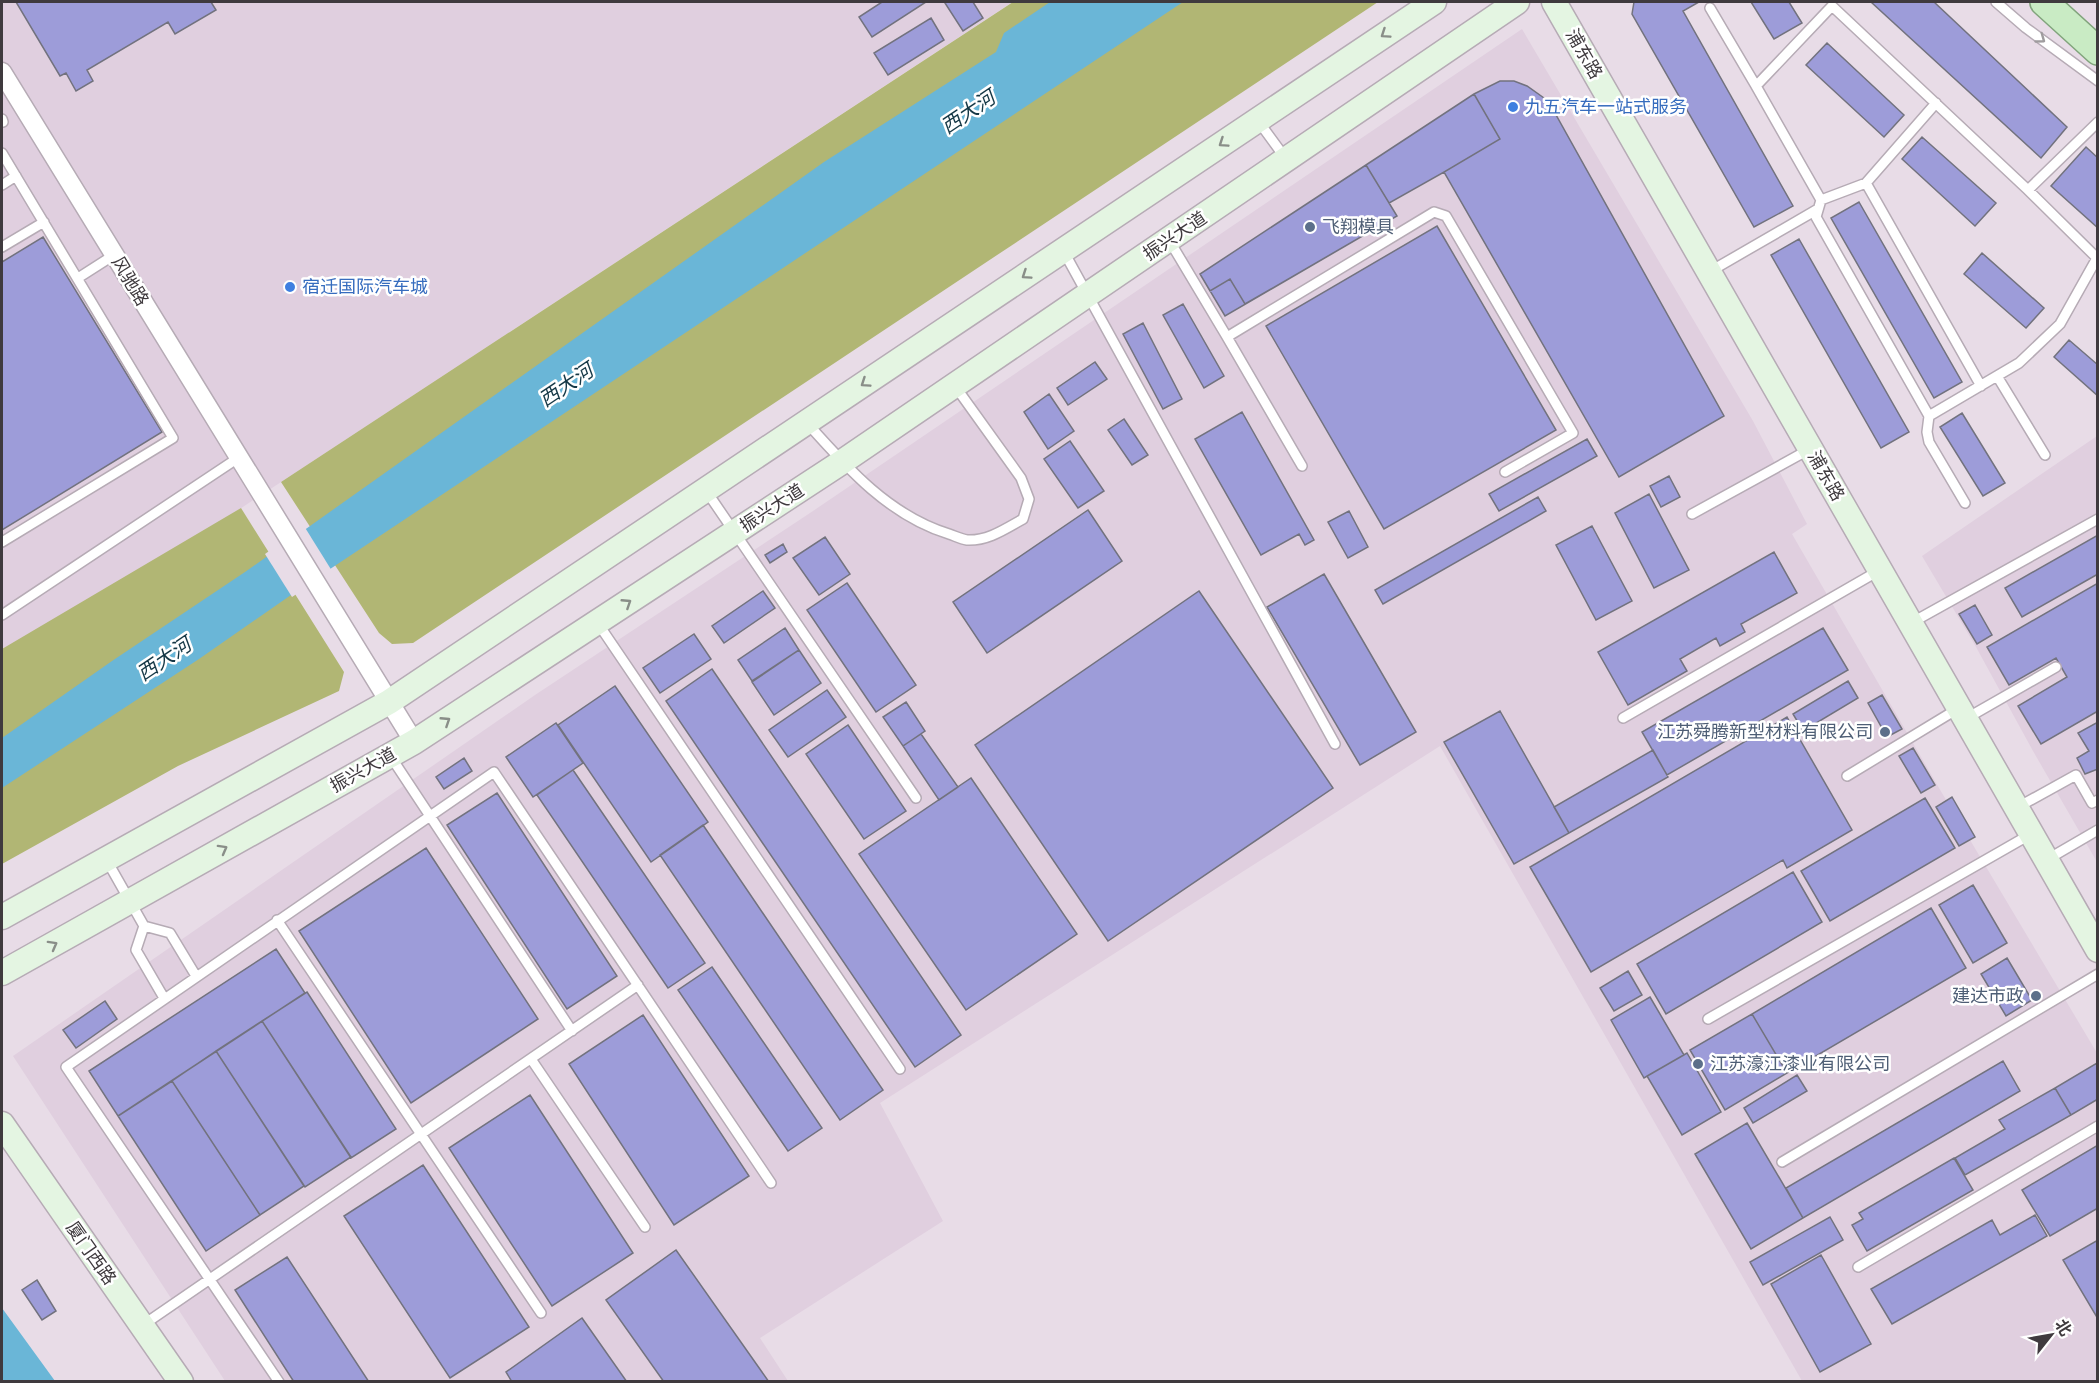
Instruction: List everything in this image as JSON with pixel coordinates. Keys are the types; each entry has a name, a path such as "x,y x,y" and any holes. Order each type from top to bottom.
{"main road":[{"path":"2,917 389,702 1434,2"},
{"name":"振兴大道","path":"2,973 414,742 842,462 1517,2"},
{"name":"浦东路","path":"1554,2 2097,950"},
{"path":"2044,2 2097,51"},
{"name":"厦门西路","path":"2,1124 181,1382"}],"street":[{"name":"风驰路","path":"2,72 414,742"}],"lane":[{"path":"1996,2 2025,28 2097,81"},
{"path":"1756,86 1828,4 1936,103 2097,258 2060,324 2019,363 1929,416"},
{"path":"1710,8 1756,86 1820,205 1816,217 1929,416 1927,432 1929,442 1965,503"},
{"path":"1709,272 1820,205 1866,183 1936,103"},
{"path":"1257,120 1287,160"},
{"path":"2028,190 2097,122"},
{"path":"2,153 173,438 2,542"},
{"path":"2,185 16,176"},
{"path":"1866,183 1981,386"},
{"path":"1227,337 1434,212 1446,216 1573,433 1505,472"},
{"path":"2,247 44,222"},
{"path":"1169,240 1302,466"},
{"path":"1063,250 1335,744"},
{"path":"78,278 114,255"},
{"path":"1997,376 2045,455"},
{"path":"806,423 842,462 899,511 935,530 967,540 995,536 1023,519 1029,499 1021,478 955,386"},
{"path":"1692,514 1810,449"},
{"path":"2,615 238,458"},
{"path":"706,490 916,798"},
{"path":"1910,623 2097,519"},
{"path":"1623,718 1880,570"},
{"path":"597,622 900,1069"},
{"path":"1847,776 1962,714 2056,668"},
{"path":"390,755 572,1031"},
{"path":"279,1382 66,1067 494,772 771,1183"},
{"path":"2016,808 2076,775 2092,803 2097,800"},
{"path":"2046,860 2097,830"},
{"path":"1708,1019 2031,834"},
{"path":"106,859 144,926 170,933 196,976"},
{"path":"277,920 541,1312"},
{"path":"144,926 136,950 164,998"},
{"path":"1782,1162 2097,974"},
{"path":"142,1326 638,986"},
{"path":"531,1059 645,1227"},
{"path":"1858,1267 2097,1126"}],"shaded area":[{"name":"宿迁国际汽车城","path":"2,2 1010,2 1011,3 2,665"},
{"path":"1522,29 1753,421 1807,524 1792,534 1939,788 2097,1053 2097,1381 1802,1381 1440,746 880,1103 943,1221 760,1338 788,1381 225,1381 13,1056 535,695 813,511"},
{"path":"2097,436 2097,862 1922,556"}],"green space":[{"path":"1013,2 1378,2 413,643 392,644 379,633 281,482"},
{"path":"241,508 344,672 339,691 178,766 2,864 2,649"}],"water":[{"name":"西大河","path":"1050,2 1183,2 2,788 2,738 245,572 824,162 996,52 1004,33"},
{"path":"2,1308 55,1381 2,1381"}],"pier":[{"path":"304,526 332,571 292,597 265,554"}],"building":[{"path":"16,2 211,2 216,10 175,34 168,22 87,70 93,81 76,91 66,73 60,76"},
{"path":"882,2 926,2 872,37 859,17"},
{"path":"973,2 983,18 963,31 945,3"},
{"path":"1634,2 1699,2 1683,11 1793,206 1754,227 1632,14"},
{"path":"1751,2 1789,2 1802,23 1774,39"},
{"path":"1871,2 1934,2 2067,127 2041,158"},
{"path":"931,18 944,40 888,75 874,53"},
{"path":"1827,43 1904,115 1884,137 1806,65"},
{"path":"1500,81 1514,81 1527,86 1551,106 1724,416 1619,477 1444,172 1389,203 1397,216 1225,316 1200,274 1474,94"},
{"path":"1500,81 1514,81 1527,86 1551,106 1724,416 1619,477 1444,172 1500,139 1474,94"},
{"path":"1922,137 1996,203 1975,226 1902,159"},
{"path":"2086,147 2098,158 2098,228 2051,186"},
{"path":"1366,165 1397,216 1245,304 1230,279 1210,291 1200,274"},
{"path":"1859,202 1962,382 1934,398 1831,218"},
{"path":"1437,226 1556,430 1384,529 1266,326"},
{"path":"43,237 162,432 2,530 2,262"},
{"path":"1799,239 1909,432 1881,448 1771,255"},
{"path":"1982,253 2044,308 2026,328 1964,274"},
{"path":"1183,304 1224,376 1204,388 1163,315"},
{"path":"1143,323 1182,399 1163,409 1123,334"},
{"path":"2069,340 2098,365 2098,396 2054,357"},
{"path":"1095,362 1107,379 1068,405 1057,388"},
{"path":"1049,394 1074,431 1048,449 1024,412"},
{"path":"1242,412 1314,540 1305,545 1299,534 1261,555 1195,439"},
{"path":"1962,413 2005,483 1983,496 1940,427"},
{"path":"1124,419 1148,455 1132,465 1108,430"},
{"path":"1587,439 1597,456 1499,511 1489,494"},
{"path":"1070,441 1104,491 1078,508 1044,459"},
{"path":"1669,476 1680,497 1661,507 1650,486"},
{"path":"1649,494 1689,570 1654,588 1615,513"},
{"path":"1538,497 1546,511 1383,604 1375,590"},
{"path":"1088,510 1122,561 987,653 953,602"},
{"path":"1349,511 1368,547 1348,558 1328,522"},
{"path":"1592,526 1632,601 1596,620 1556,545"},
{"path":"2098,535 2098,574 2022,617 2005,588"},
{"path":"825,537 850,574 819,595 793,558"},
{"path":"783,544 787,552 770,563 765,555"},
{"path":"1774,552 1797,593 1741,624 1745,632 1720,646 1716,638 1680,659 1687,671 1628,705 1598,652"},
{"path":"1324,574 1416,732 1360,765 1267,607"},
{"path":"847,583 916,685 876,712 807,610"},
{"path":"2098,583 2098,711 2041,744 2018,706 2067,677 2056,658 2009,685 1987,647"},
{"path":"763,591 775,608 724,643 712,626"},
{"path":"1199,591 1333,788 1108,941 975,745"},
{"path":"1975,605 1992,635 1977,644 1959,614"},
{"path":"785,628 799,650 752,681 738,660"},
{"path":"1823,628 1848,670 1667,775 1642,732"},
{"path":"694,634 711,659 660,693 643,668"},
{"path":"799,650 821,683 774,715 752,682"},
{"path":"712,669 961,1035 915,1067 666,701"},
{"path":"1848,681 1858,698 1803,731 1793,714"},
{"path":"615,686 708,822 651,862 558,725"},
{"path":"827,690 846,717 788,757 769,730"},
{"path":"1882,695 1902,729 1887,737 1868,703"},
{"path":"906,702 925,731 903,746 883,717"},
{"path":"1500,711 1569,833 1514,864 1444,742"},
{"path":"1787,717 1852,830 1787,868 1783,860 1591,972 1530,867"},
{"path":"2098,722 2098,769 2085,774 2077,758 2089,751 2078,733"},
{"path":"556,723 583,763 533,797 506,757"},
{"path":"848,725 906,811 864,839 806,754"},
{"path":"921,734 958,787 939,800 903,746"},
{"path":"1913,748 1935,785 1921,793 1899,756"},
{"path":"1653,750 1668,777 1569,833 1554,807"},
{"path":"464,758 472,771 444,789 436,777"},
{"path":"573,770 705,963 668,988 537,795"},
{"path":"971,778 1077,934 966,1010 859,854"},
{"path":"497,793 617,976 567,1009 447,825"},
{"path":"1952,797 1975,837 1959,846 1936,807"},
{"path":"1925,798 1955,848 1830,921 1801,871"},
{"path":"703,825 883,1090 840,1120 660,855"},
{"path":"426,848 538,1019 411,1103 299,931"},
{"path":"1793,872 1822,922 1666,1014 1637,964"},
{"path":"1973,885 2007,943 1973,963 1939,905"},
{"path":"1931,908 1966,968 1787,1073 1752,1014"},
{"path":"276,949 305,993 118,1116 89,1071"},
{"path":"2007,958 2032,1000 2006,1016 1981,974"},
{"path":"712,967 822,1128 788,1151 678,990"},
{"path":"1628,971 1642,995 1614,1011 1600,988"},
{"path":"307,992 396,1129 351,1158 262,1021"},
{"path":"1650,997 1684,1055 1644,1078 1611,1020"},
{"path":"105,1001 117,1019 76,1048 63,1030"},
{"path":"1752,1014 1787,1073 1725,1110 1690,1050"},
{"path":"643,1015 749,1176 674,1225 569,1064"},
{"path":"262,1021 351,1157 305,1187 216,1051"},
{"path":"216,1051 304,1186 260,1215 172,1081"},
{"path":"1687,1053 1721,1112 1682,1135 1647,1076"},
{"path":"2003,1061 2020,1091 1803,1218 1786,1188"},
{"path":"2097,1063 2098,1099 2071,1115 2055,1088"},
{"path":"1797,1075 1807,1091 1753,1123 1744,1108"},
{"path":"172,1081 260,1215 206,1251 118,1116"},
{"path":"2055,1088 2071,1115 1965,1175 1955,1158 2005,1129 1999,1120"},
{"path":"530,1095 633,1253 552,1306 449,1148"},
{"path":"1747,1123 1803,1218 1751,1249 1695,1154"},
{"path":"2098,1145 2098,1208 2050,1236 2022,1190"},
{"path":"1954,1158 1973,1190 1867,1251 1852,1225 1863,1219 1859,1213"},
{"path":"423,1165 529,1327 450,1378 344,1216"},
{"path":"2035,1215 2047,1236 1892,1324 1871,1289 1992,1220 2000,1235"},
{"path":"1830,1217 1843,1240 1763,1285 1750,1262"},
{"path":"2098,1240 2098,1319 2063,1260"},
{"path":"676,1250 769,1382 664,1382 606,1300"},
{"path":"1821,1255 1871,1344 1820,1372 1771,1284"},
{"path":"287,1257 369,1382 294,1382 235,1290"},
{"path":"37,1280 56,1311 42,1320 22,1290"},
{"path":"582,1318 627,1382 512,1382 506,1372"}],"place":[{"name":"九五汽车一站式服务","path":"1513,107"},
{"name":"飞翔模具","path":"1310,227"},
{"name":"宿迁国际汽车城","path":"290,287"},
{"name":"江苏舜腾新型材料有限公司","path":"1885,732"},
{"name":"建达市政","path":"2036,996"},
{"name":"江苏濠江漆业有限公司","path":"1698,1064"}]}
